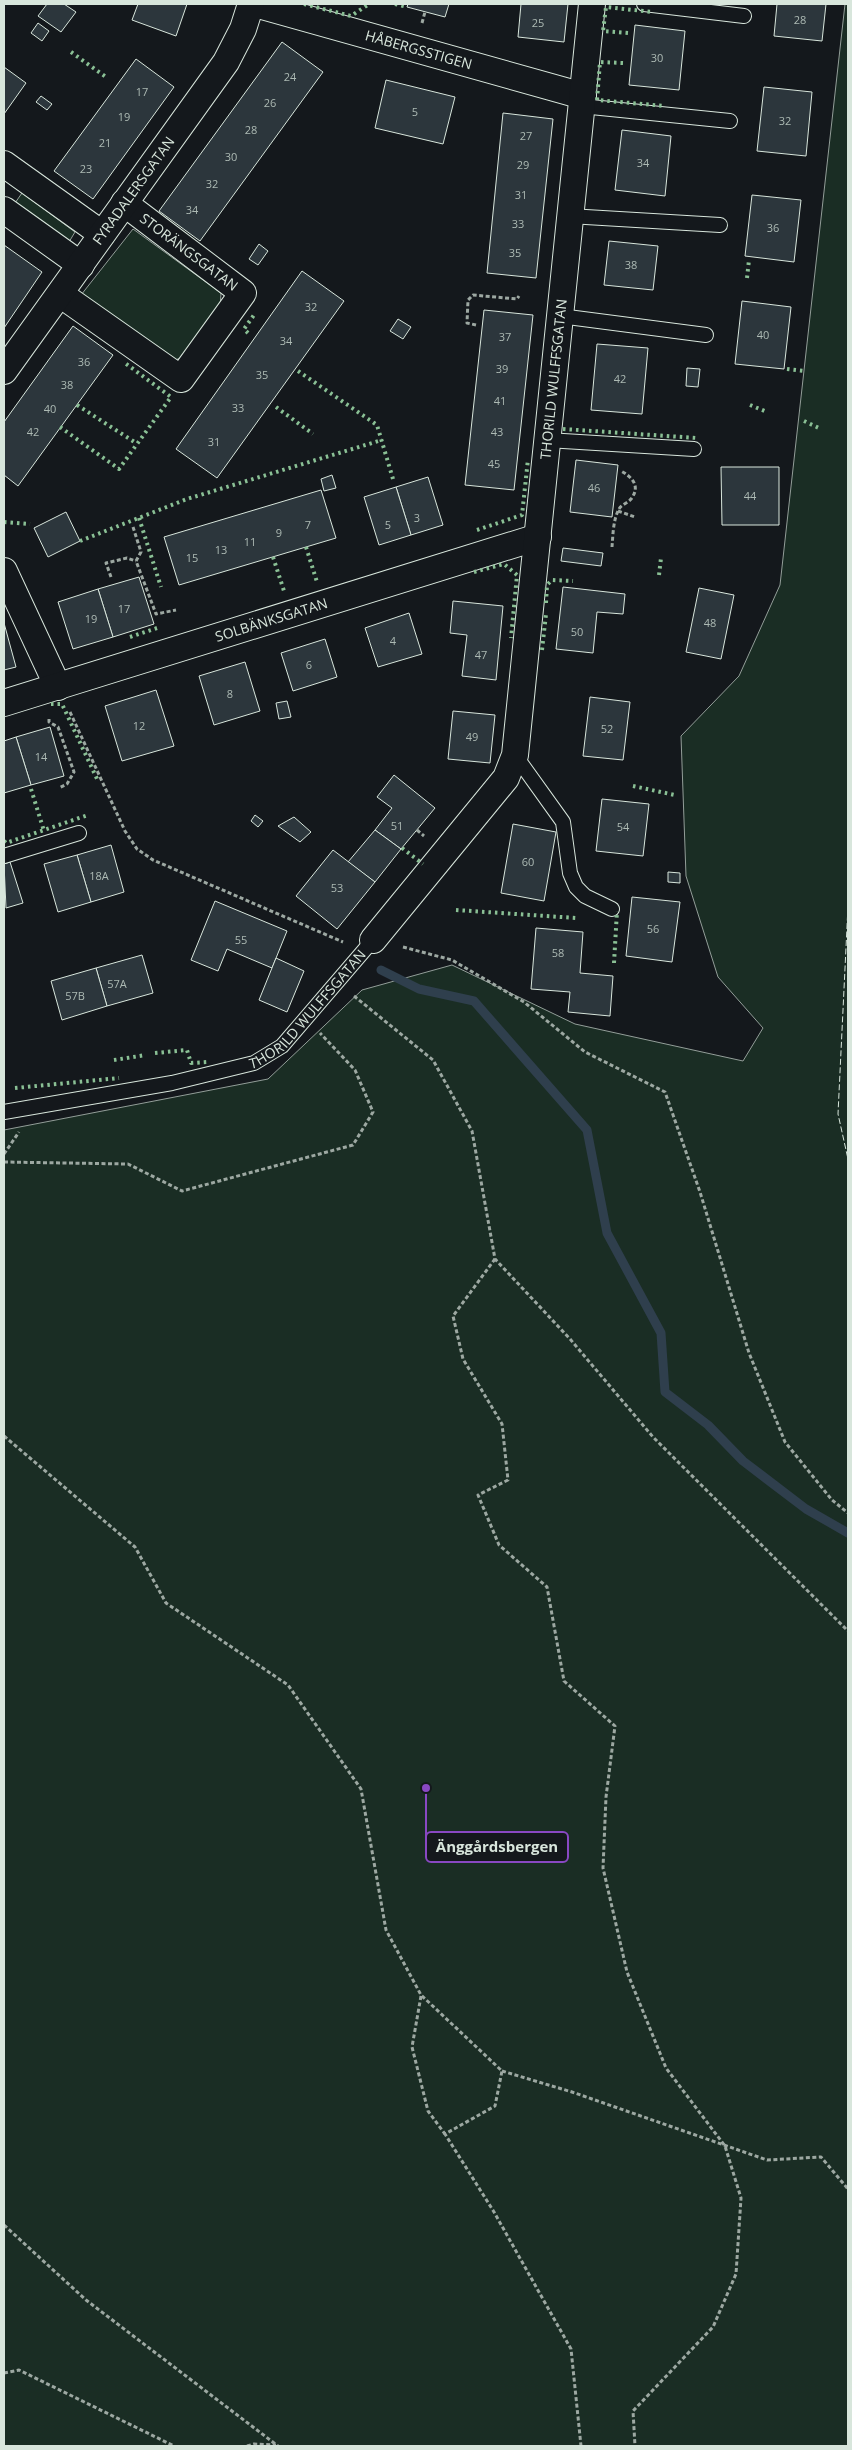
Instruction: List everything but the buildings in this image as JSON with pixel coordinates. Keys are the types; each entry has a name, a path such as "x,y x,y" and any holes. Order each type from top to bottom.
{"street":[{"name":"FYRADALERSGATAN","path":"4,371 226,62 243,29 251,4"},
{"name":"HÅBERGSSTIGEN","path":"255,4 582,101"},
{"name":"THORILD WULFFSGATAN","path":"373,940 506,778 515,755 592,4"},
{"path":"4,164 102,234"},
{"name":"STORÄNGSGATAN","path":"60,294 181,379 243,293 124,203"},
{"path":"4,210 80,265"},
{"name":"SOLBÄNKSGATAN","path":"4,703 538,537"},
{"path":"4,571 58,687"}],"lane":[{"path":"644,4 744,16"},
{"path":"582,101 730,121"},
{"path":"569,216 720,225"},
{"path":"560,316 706,335"},
{"path":"547,440 694,449"},
{"path":"515,755 563,822 570,873 576,887 585,896 612,909"},
{"path":"4,856 79,832"},
{"name":"THORILD WULFFSGATAN","path":"4,1112 172,1083 254,1063 282,1046 373,940"}],"path":[{"path":"476,324 467,323 468,300 473,295 517,299 519,296"},
{"path":"612,547 614,522 618,511 631,499 635,490 635,483 629,475 621,471"},
{"path":"618,511 635,517"},
{"path":"133,528 141,552 136,561 156,614 176,610"},
{"path":"111,577 106,563 127,558 136,561"},
{"path":"58,687 125,831 137,849 153,860 340,943 373,940 452,960 524,1002 585,1052 665,1092 700,1192 748,1353 785,1442 832,1500 848,1513"},
{"path":"48,714 49,722 58,727 74,772 67,784 59,788"},
{"path":"335,982 433,1060 472,1131 495,1258 570,1339 653,1437 848,1631"},
{"path":"4,1162 128,1164 182,1191 353,1145 373,1112 355,1070 305,1018"},
{"path":"495,1258 454,1316 463,1359 502,1424 508,1480 478,1495 499,1545 547,1587 564,1681 615,1726 606,1796 603,1868 627,1972 666,2068 725,2146 741,2198 736,2274 713,2327 633,2411 635,2446"},
{"path":"4,1436 135,1547 166,1603 288,1685 361,1789 386,1930 421,1995 502,2071 572,2092 767,2160 821,2157 848,2189"},
{"path":"421,1995 412,2047 428,2111 445,2134 494,2212 571,2349 581,2446"},
{"path":"445,2134 495,2106 502,2071"},
{"path":"4,2225 86,2300 277,2446"},
{"path":"4,2373 19,2370 174,2446"},
{"path":"247,2446 254,2444 277,2446"}],"green space":[{"path":"845,4 848,4 848,2446 4,2446 4,1130 268,1079 362,990 452,965 575,1024 743,1061 763,1028 718,977 686,876 681,736 739,676 780,585"},
{"path":"22,193 75,232 69,242 15,203"},
{"path":"133,229 221,293 220,308 184,357 175,360 81,295"}],"waterway":[{"path":"381,970 419,989 474,1001 587,1130 607,1233 661,1333 665,1392 708,1425 743,1461 806,1509 848,1533"}],"hedge":[{"path":"304,4 351,16 369,4"},
{"path":"395,4 407,7"},
{"path":"628,33 603,31 606,7 652,12"},
{"path":"71,52 106,77"},
{"path":"623,63 600,62 597,100 665,106"},
{"path":"747,278 749,260"},
{"path":"248,333 244,329 254,315"},
{"path":"60,427 119,469 171,397 125,363"},
{"path":"787,369 804,371"},
{"path":"298,371 377,425 393,479"},
{"path":"77,405 136,443"},
{"path":"750,405 767,412"},
{"path":"276,407 313,434"},
{"path":"804,421 821,429"},
{"path":"563,429 697,438"},
{"path":"80,541 187,499 382,440"},
{"path":"477,530 522,515 528,459"},
{"path":"139,518 161,587"},
{"path":"4,522 30,524"},
{"path":"306,547 317,582"},
{"path":"273,557 284,591"},
{"path":"659,575 661,558"},
{"path":"474,572 504,564 517,575 511,638"},
{"path":"546,603 547,585 552,580 573,581"},
{"path":"542,650 546,614"},
{"path":"130,637 157,628"},
{"path":"51,704 62,704 98,781"},
{"path":"633,786 675,795"},
{"path":"31,789 44,831"},
{"path":"4,841 6,843 88,815"},
{"path":"402,848 423,864"},
{"path":"456,910 576,918"},
{"path":"614,963 617,911"},
{"path":"155,1053 187,1050 191,1063 208,1062"},
{"path":"114,1060 146,1055"},
{"path":"15,1088 119,1078"}],"fence":[{"path":"848,906 838,1114 848,1159"}],"place":[{"name":"Änggårdsbergen","path":"426,1788"}]}
